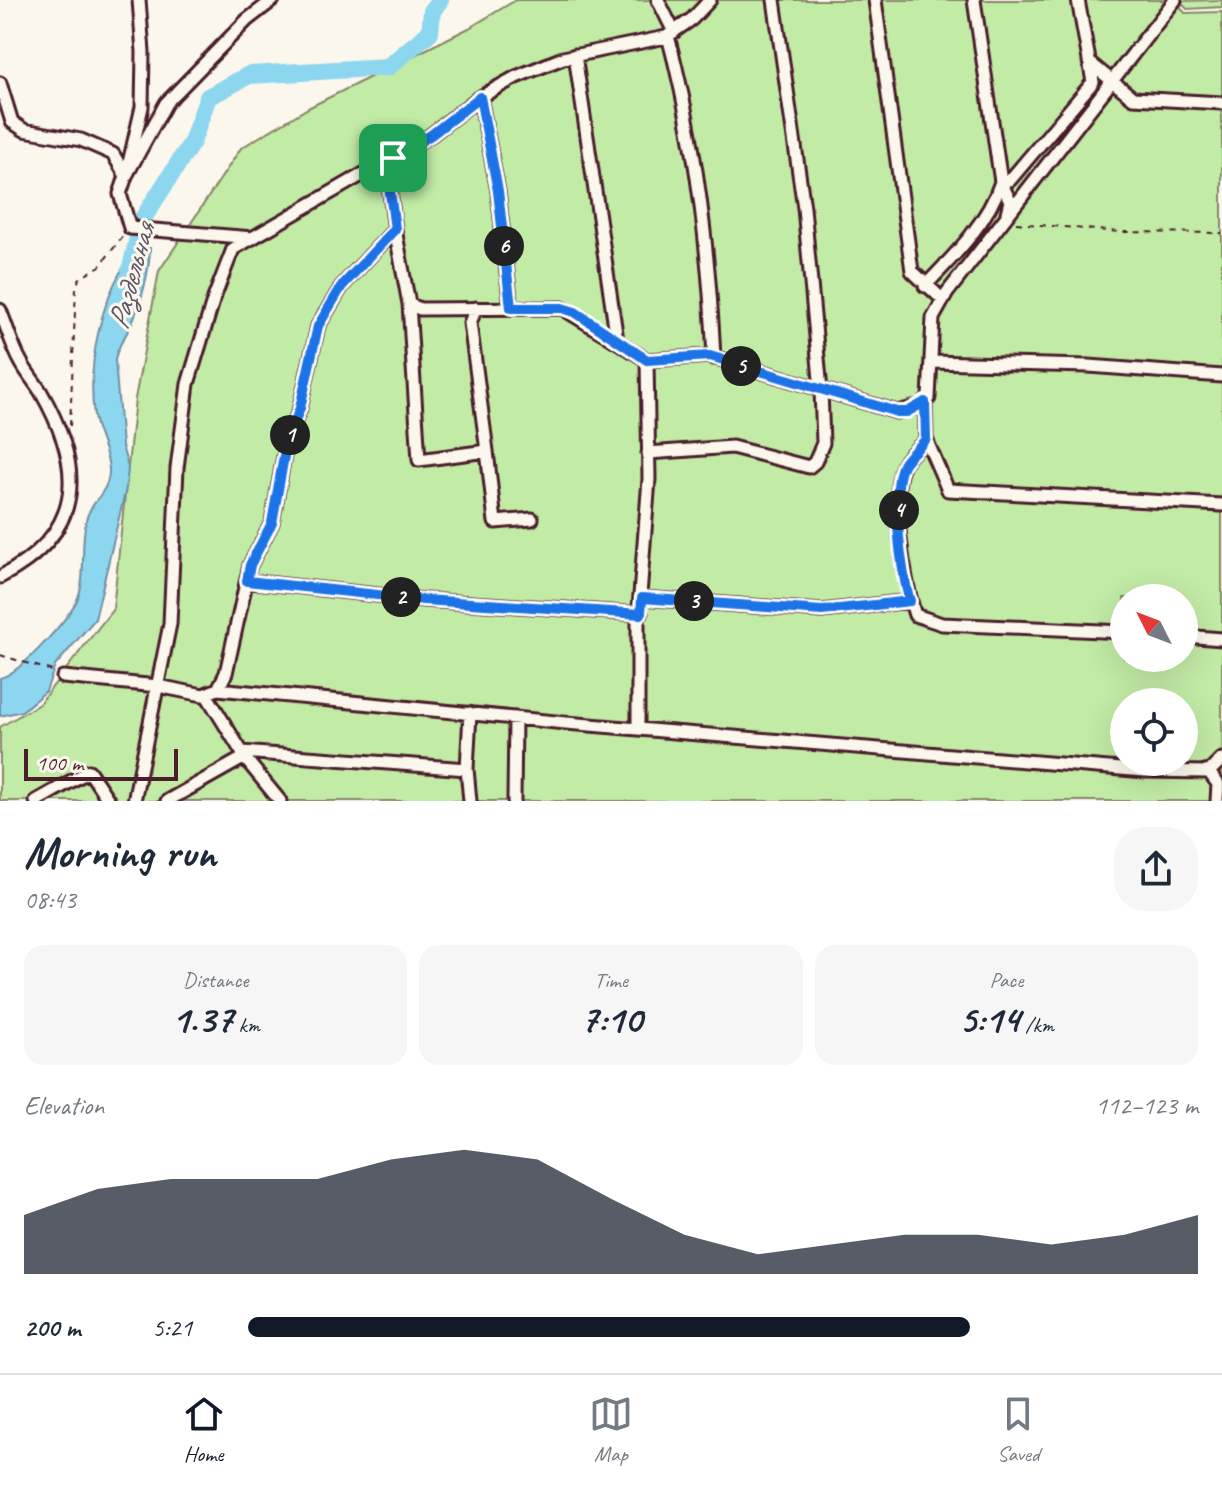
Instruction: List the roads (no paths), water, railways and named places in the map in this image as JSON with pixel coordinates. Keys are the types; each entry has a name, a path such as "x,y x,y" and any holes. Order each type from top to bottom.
{"street":[{"path":"139,0 143,52 142,107 120,194 130,228 254,238"},
{"path":"126,176 166,103 247,20 273,0"},
{"path":"658,0 671,34 682,87 709,259 714,358"},
{"path":"134,801 170,624 177,468 188,384 214,298 233,249 431,135 480,97 516,77 575,55 671,34 710,0"},
{"path":"648,453 732,447 809,467 815,462 823,443 804,208 774,0"},
{"path":"875,0 912,271 943,300"},
{"path":"974,0 1001,182 1010,201 1005,220"},
{"path":"1001,182 1010,180 1093,82 1078,0"},
{"path":"409,304 420,309 562,308 647,360 714,358 897,412 907,412 929,398 933,318 943,300 1175,0"},
{"path":"575,55 617,340"},
{"path":"1089,62 1112,84 1133,98 1222,103"},
{"path":"0,83 12,122 24,130 81,140 113,154 126,176"},
{"path":"480,97 498,191 511,308"},
{"path":"98,148 133,144"},
{"path":"393,158 389,185 409,304 419,460 487,451"},
{"path":"925,286 960,250 996,196 1001,182"},
{"path":"218,689 226,673 250,565 272,523 286,445 300,408 318,326 342,286 395,229"},
{"path":"476,308 470,323 495,522 532,519"},
{"path":"0,310 21,362 42,392 65,442 71,463 73,491 61,525 28,562 0,577"},
{"path":"638,728 648,453 647,360"},
{"path":"931,362 1089,366 1222,376"},
{"path":"925,402 926,439 948,490 1222,505"},
{"path":"926,439 905,462 897,482 904,582 915,615 942,624 1110,631"},
{"path":"247,581 424,600 641,614"},
{"path":"642,598 822,611 910,601"},
{"path":"1198,637 1222,639"},
{"path":"59,674 206,694 218,689 515,718 1145,771 1209,772 1222,759"},
{"path":"206,694 243,754 280,801"},
{"path":"470,713 467,769 470,801"},
{"path":"514,801 515,718"},
{"path":"167,801 243,754 467,769"},
{"path":"36,801 89,771 109,801"},
{"path":"1209,772 1218,784 1217,801"}],"water":[{"path":"136,248 150,248 146,278 135,316 115,360 122,446 128,467 126,488 95,619 55,666 46,691 22,711 0,716 0,678 19,667 42,646 80,593 87,517 109,477 108,462 94,416 95,350 105,306"}],"waterway":[{"name":"Раздельная","path":"130,272 142,220 192,142 208,97 249,75 388,67 430,32 432,11 440,0"}]}
